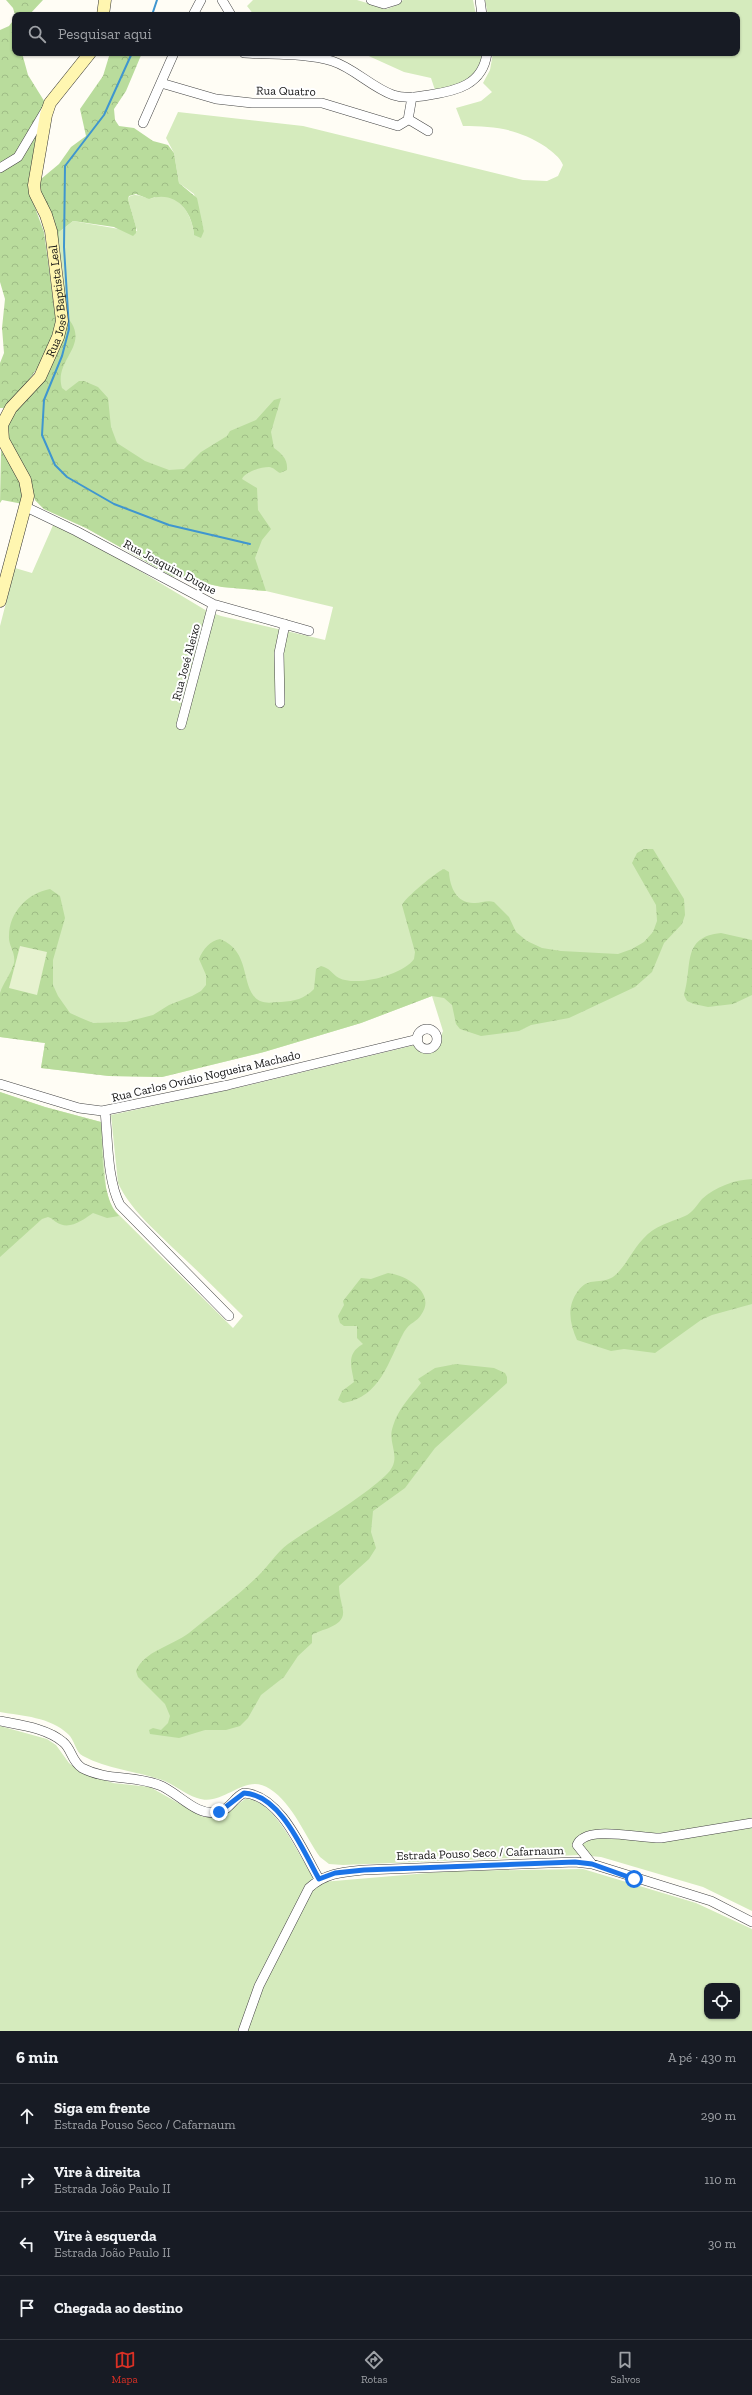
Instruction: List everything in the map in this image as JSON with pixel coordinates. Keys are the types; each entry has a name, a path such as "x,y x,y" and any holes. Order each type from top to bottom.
{"street":[{"path":"103,12 105,0"},
{"path":"195,12 201,0"},
{"path":"222,0 229,12"},
{"path":"371,0 384,4 397,0"},
{"path":"480,0 482,12"},
{"name":"Rua José Baptista Leal","path":"0,601 28,496 25,480 5,446 1,429 8,412 40,377 58,337 62,321 51,231 46,215 34,189 46,115 50,103 88,56"},
{"path":"143,123 173,56"},
{"path":"287,56 332,61 392,95 412,97 454,91 467,85 482,70 486,56"},
{"name":"Rua Quatro","path":"161,83 216,98 252,103 322,103 398,126 408,119"},
{"path":"412,97 408,119 428,130"},
{"path":"0,168 18,157 42,114 50,103"},
{"name":"Rua Joaquim Duque","path":"26,507 82,534 213,604 309,631"},
{"name":"Rua José Aleixo","path":"181,725 213,604"},
{"path":"280,703 279,653 285,624"},
{"name":"Rua Carlos Ovídio Nogueira Machado","path":"0,1084 79,1108 105,1111 228,1084 418,1039"},
{"path":"105,1111 112,1176 116,1197 120,1205 229,1316"},
{"path":"0,1721 51,1734 64,1742 73,1760 82,1767 111,1778 142,1780 158,1785 208,1813 219,1812 244,1793 264,1799 284,1818 319,1879 310,1888 259,1986 243,2031"},
{"path":"592,1864 577,1845 587,1836 609,1833 648,1839 661,1838 752,1823"},
{"name":"Estrada Pouso Seco / Cafarnaum","path":"319,1879 335,1873 364,1870 575,1862 592,1864 710,1901 752,1922"}],"green space":[{"path":"6,0 43,0 32,12 14,12 13,8"},
{"path":"253,0 357,0 387,9 397,5 403,0 473,0 475,12 252,12 247,6"},
{"path":"485,0 752,0 752,1911 703,1887 601,1857 579,1855 343,1865 329,1864 320,1857 314,1849 298,1821 285,1803 270,1789 261,1785 251,1784 216,1798 207,1800 197,1798 162,1780 102,1764 83,1756 78,1752 68,1734 53,1724 36,1718 0,1712 0,1092 45,1107 101,1122 106,1188 111,1207 233,1328 243,1316 150,1226 135,1210 123,1192 118,1183 111,1115 237,1088 415,1045 428,1051 437,1046 443,1031 432,996 361,1023 264,1052 162,1077 109,1076 41,1068 45,1043 0,1037 0,626 15,568 32,573 54,523 110,553 207,611 221,616 325,640 333,607 266,591 222,587 172,576 86,528 44,509 35,500 40,385 54,359 62,332 64,319 64,290 59,232 73,221 137,231 128,199 132,195 154,198 158,195 166,195 173,198 179,202 188,214 194,235 204,231 194,194 179,183 174,153 166,138 178,112 303,126 523,180 547,181 558,176 563,165 558,157 546,147 516,132 496,128 463,126 456,108 481,101 492,92 483,83 490,70 492,56 740,56 740,12 487,12"},
{"path":"12,22 12,56 23,56 28,75 46,104 18,152 0,165 0,30 9,26"},
{"path":"109,56 141,56 126,91 114,109 115,120 119,126 134,128 153,141 168,145 174,153 179,183 197,198 204,231 201,238 194,235 190,218 186,210 180,204 167,197 149,199 136,194 129,196 128,199 136,227 136,233 133,236 114,227 73,221 59,232 59,245 54,219 39,188 41,179 59,164 71,147 86,136 80,109 103,76"},
{"path":"369,56 482,56 478,70 473,76 460,84 435,90 431,78 404,72"},
{"path":"38,126 30,194 44,232 56,321 49,346 37,368 6,408 0,408 0,363 4,353 2,328 5,299 0,282 0,170 7,168"},
{"path":"66,316 73,326 76,335 71,352 63,369 61,378 62,388 66,391 79,381 84,381 98,387 108,398 111,427 117,443 145,461 169,470 184,469 201,452 227,436 230,431 256,420 274,400 281,398 271,432 274,448 284,457 287,463 287,470 280,473 273,468 266,467 246,474 242,479 257,488 258,510 271,529 262,540 255,558 266,591 222,587 172,576 86,528 44,509 35,500 28,479 9,443 5,427 11,415 40,385 50,370 62,340"},
{"path":"1,450 21,482 23,504 2,500 0,503"},
{"path":"644,849 653,849 684,899 685,915 682,924 664,943 652,972 635,987 569,1018 531,1025 519,1031 481,1036 460,1029 456,1024 452,1005 444,998 432,996 361,1023 264,1052 162,1077 109,1076 41,1068 45,1043 0,1037 0,993 14,963 14,956 9,939 12,919 27,899 42,891 50,889 60,896 65,918 53,960 53,985 58,996 70,1013 93,1023 126,1022 153,1015 169,1005 201,991 206,985 206,975 199,959 207,946 220,939 230,945 237,953 242,961 254,996 260,1001 265,1002 291,1001 307,995 314,989 316,969 321,966 327,968 339,978 357,981 379,978 400,970 414,959 415,952 402,905 421,886 444,869 449,872 451,884 459,898 469,903 494,902 509,917 516,932 527,941 542,948 561,951 618,954 632,949 644,942 653,932 657,921 656,905 632,863 637,853"},
{"path":"721,933 752,940 752,995 733,1004 708,1007 687,1001 684,995 687,984 689,964 694,947 700,940 708,936"},
{"path":"20,946 47,952 37,995 9,988"},
{"path":"0,1092 45,1107 101,1122 105,1185 108,1197 119,1216 107,1218 93,1213 76,1224 71,1225 61,1224 48,1217 42,1219 0,1257"},
{"path":"752,1179 752,1304 712,1315 701,1320 655,1353 624,1349 611,1351 577,1340 570,1316 574,1297 582,1286 590,1282 613,1277 622,1268 639,1243 652,1230 688,1215 702,1199 713,1191 738,1181"},
{"path":"388,1273 403,1277 417,1286 425,1299 425,1307 421,1315 404,1332 388,1366 375,1386 356,1399 343,1403 338,1400 342,1391 354,1382 351,1366 352,1357 357,1348 363,1344 357,1338 357,1326 344,1326 340,1323 338,1316 344,1305 343,1301 361,1278 371,1279"},
{"path":"456,1364 494,1368 505,1373 507,1383 435,1448 405,1488 373,1511 371,1532 376,1548 369,1559 339,1586 343,1611 343,1616 340,1621 332,1627 312,1635 312,1643 298,1656 284,1677 261,1695 248,1718 240,1726 226,1730 205,1730 179,1738 150,1734 149,1730 153,1728 161,1730 168,1723 170,1716 165,1704 138,1677 136,1671 140,1664 145,1658 159,1649 189,1633 251,1583 288,1544 350,1503 385,1476 394,1463 391,1433 395,1420 401,1408 421,1383 418,1379 435,1368"},
{"path":"0,1726 47,1739 56,1745 69,1763 78,1770 113,1783 150,1787 203,1817 222,1816 245,1799 256,1801 276,1818 314,1878 322,1882 452,1871 583,1869 696,1903 752,1929 752,2031 0,2031"}],"waterway":[{"path":"153,12 157,0"},
{"path":"131,56 104,115 65,166 64,247 69,329 62,356 44,400 42,435 55,465 67,477 114,504 169,525 250,544"}],"route":[{"path":"219,1812 231,1805 240,1794 249,1793 264,1799 284,1818 319,1879 335,1873 364,1870 575,1862 592,1864 634,1879"}]}
